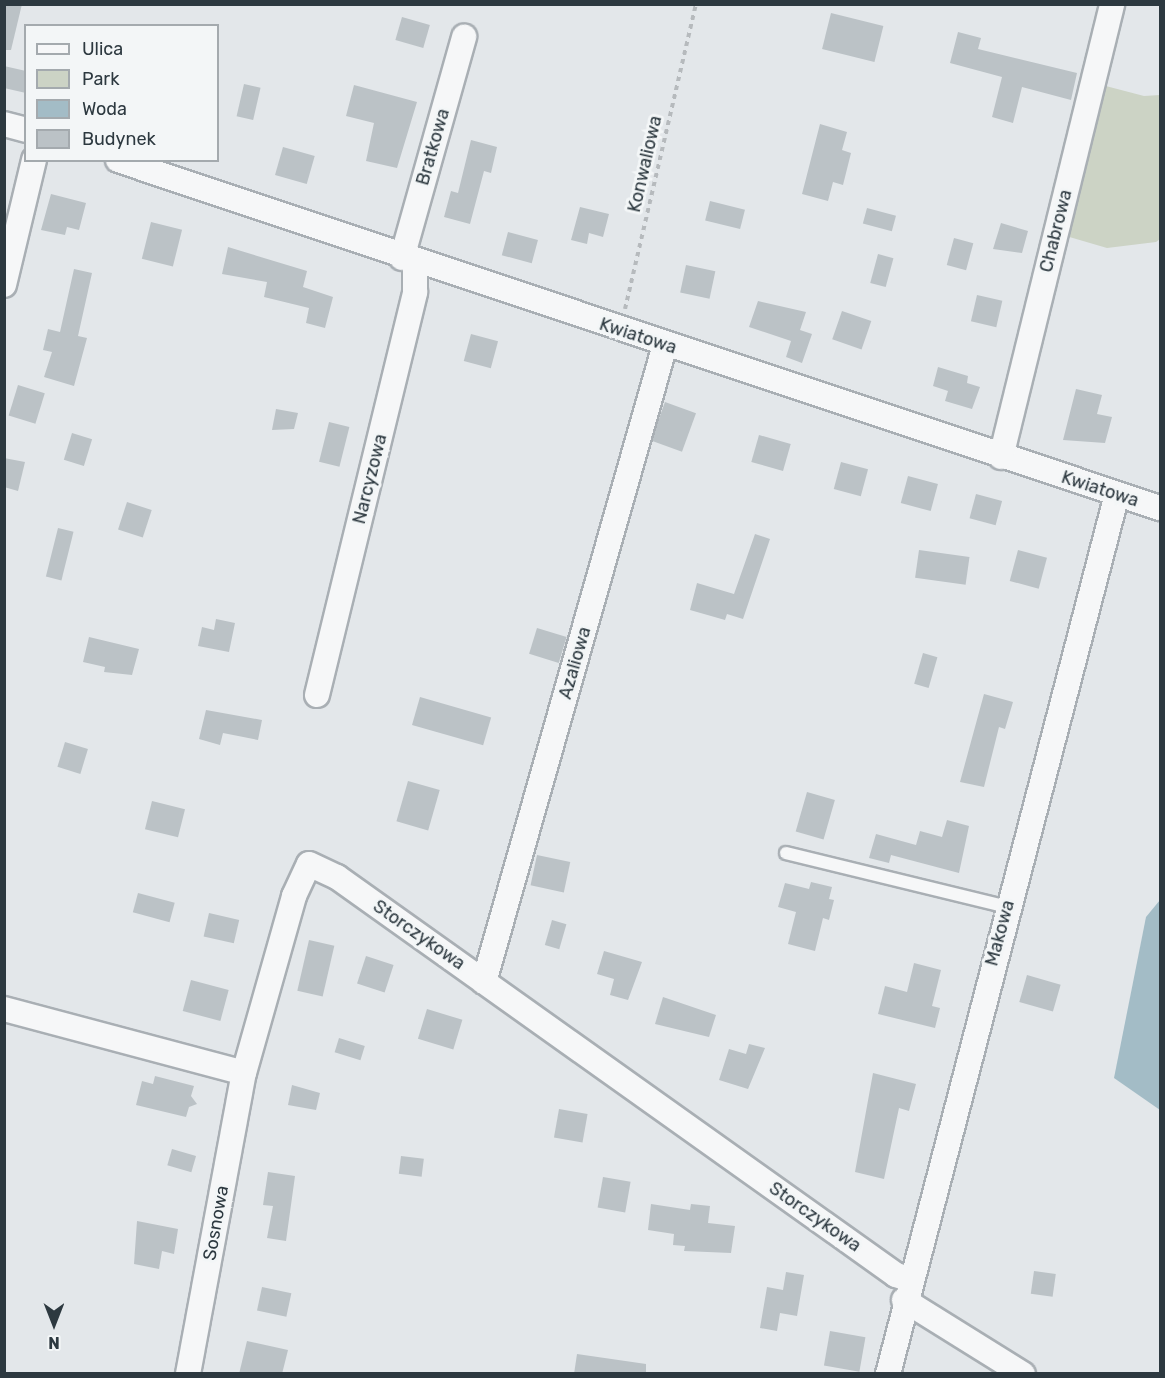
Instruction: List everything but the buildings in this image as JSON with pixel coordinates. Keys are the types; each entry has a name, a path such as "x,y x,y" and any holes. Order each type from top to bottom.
{"street":[{"name":"Chabrowa","path":"1001,457 1112,4"},
{"name":"Bratkowa","path":"409,260 464,37"},
{"path":"4,124 24,129"},
{"path":"4,285 34,162"},
{"name":"Kwiatowa","path":"124,162 409,260 1161,508"},
{"name":"Narcyzowa","path":"317,695 415,292 409,260"},
{"name":"Azaliowa","path":"484,982 665,345"},
{"name":"Makowa","path":"888,1374 906,1290 1117,494"},
{"name":"Storczykowa","path":"244,1073 294,896 309,864 337,877 1023,1374"},
{"path":"4,1009 244,1073"},
{"name":"Sosnowa","path":"188,1374 244,1073"}],"lane":[{"path":"786,853 1007,907"}],"path":[{"name":"Konwaliowa","path":"620,330 696,4"}],"green space":[{"path":"1102,85 1144,96 1160,95 1160,239 1156,242 1107,248 1066,236"}],"water":[{"path":"1160,900 1160,1110 1114,1078 1146,917"}]}
